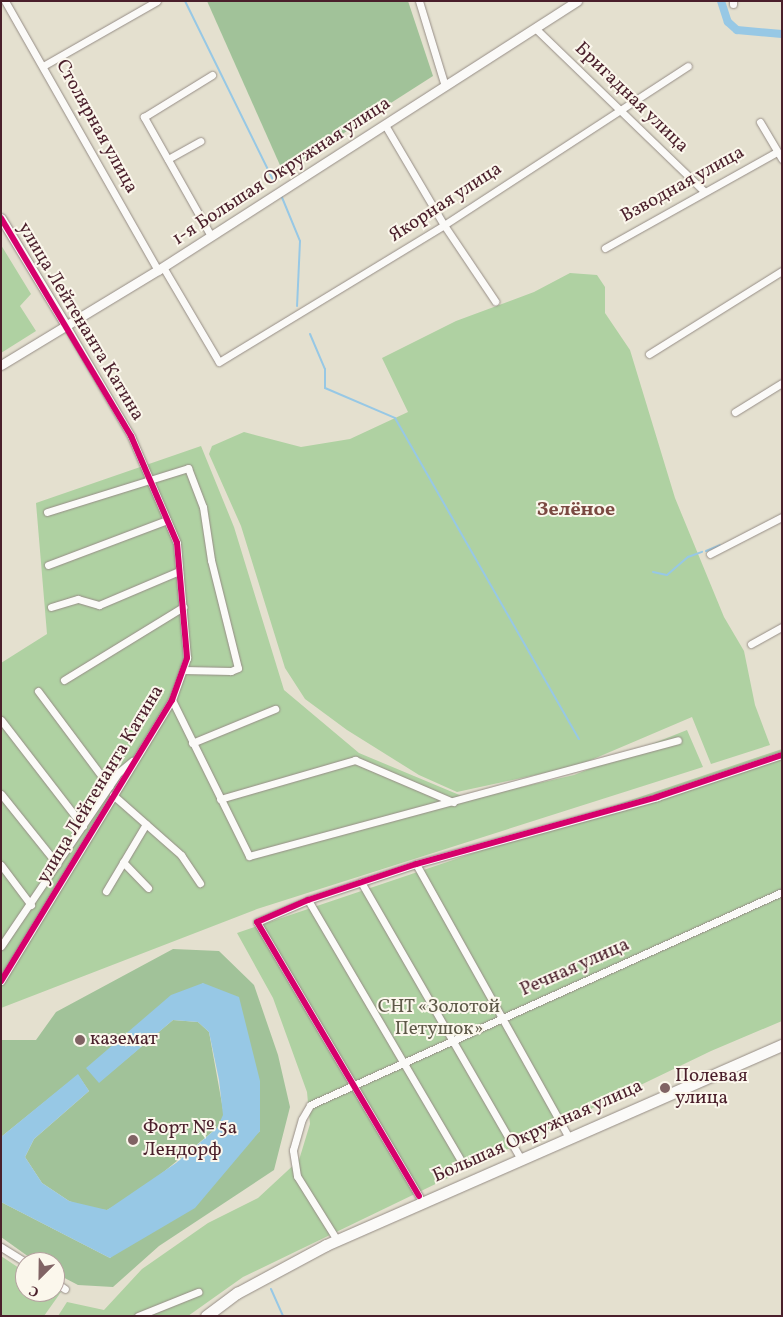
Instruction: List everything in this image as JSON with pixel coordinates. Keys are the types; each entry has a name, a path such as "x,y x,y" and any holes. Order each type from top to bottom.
{"highway":[{"name":"Большая Окружная улица","path":"206,1316 237,1293 337,1240 782,1045"}],"street":[{"name":"Столярная улица","path":"6,1 160,269 220,362"},
{"path":"43,66 157,1"},
{"path":"419,1 446,86"},
{"name":"1-я Большая Окружная улица","path":"1,365 67,327 160,269 577,1"},
{"name":"Бригадная улица","path":"535,28 704,192"},
{"name":"Якорная улица","path":"220,362 444,225 688,66"},
{"path":"211,236 144,117 212,75"},
{"path":"760,122 782,159"},
{"path":"385,125 444,225 495,301"},
{"path":"168,159 200,140"},
{"name":"Взводная улица","path":"605,248 777,152"},
{"name":"улица Лейтенанта Катина","path":"1,218 131,436 177,543 187,658 172,700 1,981"},
{"path":"649,354 782,271"},
{"path":"735,412 782,383"},
{"path":"47,512 149,478 188,468 203,507 211,560 238,668 231,672 183,670"},
{"path":"710,554 782,517"},
{"path":"48,565 167,520"},
{"path":"51,607 78,599 99,605 179,571"},
{"path":"64,680 182,607"},
{"path":"751,644 782,627"},
{"path":"38,691 109,786"},
{"path":"172,700 249,856 678,740"},
{"path":"192,743 275,709"},
{"path":"1,720 83,826"},
{"path":"419,1196 257,922 308,900 416,864 657,797 782,754"},
{"path":"3,941 31,905 56,864 119,772 138,756"},
{"path":"220,799 355,760 453,802"},
{"path":"1,794 56,864"},
{"path":"113,795 181,855 200,883"},
{"path":"106,891 146,824"},
{"path":"123,862 148,888"},
{"path":"416,864 570,1138"},
{"path":"1,865 31,905"},
{"path":"361,882 520,1160"},
{"name":"Речная улица","path":"337,1240 297,1176 293,1150 302,1119 310,1105 782,892"},
{"path":"308,900 462,1160"},
{"path":"1,1247 15,1256"},
{"path":"138,1316 198,1292"}],"green space":[{"path":"207,1 408,1 433,76 283,172"},
{"path":"1,245 31,294 20,306 36,331 1,353"},
{"path":"570,273 597,275 605,287 605,313 630,350 675,498 724,617 744,651 755,705 770,745 711,764 692,717 577,766 457,792 419,775 347,730 305,699 285,668 241,526 209,454 212,446 244,432 301,447 350,439 408,412 382,358 456,321 534,292"},
{"path":"201,446 234,527 284,690 359,753 469,799 574,775 687,730 703,767 257,909 1,1008 1,663 47,634 36,503"},
{"name":"СНТ «Золотой Петушок»","path":"782,749 782,1021 711,1051 243,1277 188,1316 58,1316 67,1302 104,1310 142,1269 208,1223 258,1198 299,1160 310,1124 307,1092 273,998 237,933"},
{"path":"173,949 219,951 254,985 278,1055 290,1107 274,1170 159,1246 113,1287 78,1285 65,1278 65,1252 22,1252 1,1237 1,1202 110,1258 260,1131 203,983 99,1082 173,1020 198,1022 209,1032 224,1115 217,1128 138,1193 107,1210 90,1209 69,1201 42,1183 25,1157 34,1139 89,1091 78,1075 1,1137 1,1040 36,1040 56,1012"},
{"path":"1,1256 15,1265 15,1302 54,1302 44,1316 1,1316"}],"water":[{"path":"203,983 239,997 260,1081 260,1131 195,1208 110,1258 1,1202 1,1137 78,1074 89,1091 34,1139 25,1157 42,1183 69,1201 107,1210 176,1163 217,1128 223,1115 219,1080 209,1032 198,1022 173,1020 99,1083 86,1068 171,995"}],"waterway":[{"path":"185,1 274,182"},
{"path":"721,1 728,22 737,30 782,34"},
{"path":"281,195 300,241 297,306"},
{"path":"310,334 325,369 325,388 395,418 579,739"},
{"path":"706,551 720,545"},
{"path":"653,572 667,575 688,557 702,552"},
{"path":"271,1289 283,1316"}],"cycle path":[{"path":"1,218 131,436 177,543 187,658 172,700 1,981"},
{"path":"419,1196 257,922 308,900 416,864 657,797 782,755"}],"place":[{"name":"каземат","path":"80,1040"},
{"name":"Полевая улица","path":"665,1088"},
{"name":"Форт № 5а Лендорф","path":"133,1140"}],"district":[{"name":"Зелёное","path":"576,510"}]}
